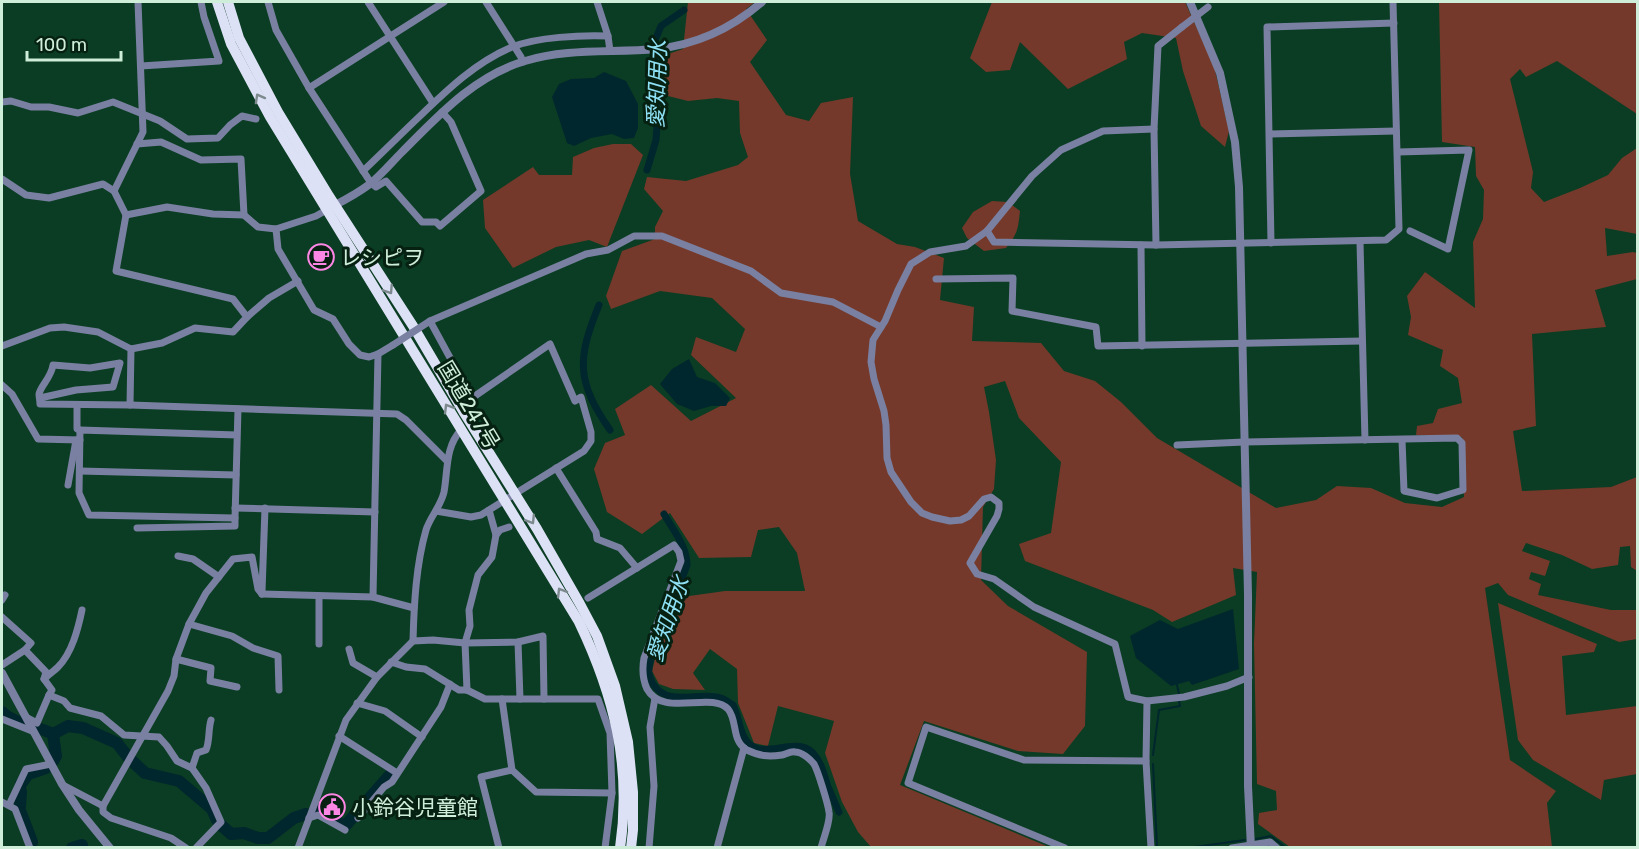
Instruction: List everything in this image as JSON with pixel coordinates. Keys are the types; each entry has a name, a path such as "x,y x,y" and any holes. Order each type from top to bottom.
{"highway":[{"name":"国道247号","path":"217,2 231,44 270,117 413,326 463,411 595,655 610,697 623,763 624,803 620,848"},
{"name":"国道247号","path":"228,2 239,38 331,208 461,430 510,497 580,604 605,654 625,722 632,764 631,848"}],"street":[{"path":"114,190 143,132 138,2"},
{"path":"141,66 219,61 201,2"},
{"path":"268,2 276,30 309,88 371,183 375,187 386,181 422,222 436,222 440,226 481,191 451,122 442,112"},
{"path":"368,2 433,103"},
{"path":"309,88 444,2"},
{"path":"486,2 523,62"},
{"path":"597,2 608,36 610,51"},
{"path":"126,215 166,207 213,214 244,214 258,226 276,229 315,216 371,183 442,112 486,78 523,62 552,55 647,50 681,45 731,25 762,2"},
{"path":"1190,2 1220,73 1235,142 1239,187 1249,677 1248,786 1251,846"},
{"path":"987,231 994,242 1156,245 1386,240 1399,229 1393,2"},
{"path":"1156,245 1154,129 1158,46 1211,4"},
{"path":"1272,243 1267,27 1394,23"},
{"path":"363,171 460,79 495,56 514,46 538,41 608,36"},
{"path":"2,102 11,101 31,107 49,106 78,113 113,102 160,121 187,139 218,138 242,116 256,118"},
{"path":"1154,129 1103,130 1061,150 1032,176 987,231 966,246 930,252 911,264 885,321 873,340 871,362 885,418 886,458 891,472 911,502 922,513 932,517 950,521 961,520 969,516 984,499 991,497 999,503 997,516 970,563 972,568 977,574 994,579 1034,607 1115,645 1128,697 1147,701 1184,697 1227,686 1249,677"},
{"path":"1270,134 1396,131"},
{"path":"137,144 162,142 201,160 241,159 244,214"},
{"path":"1398,152 1469,150 1448,249 1410,231"},
{"path":"2,179 26,195 49,198 104,184 114,190 126,215 116,272 233,298 247,317"},
{"path":"276,229 278,249 314,310 333,319 349,344 360,356 369,357 378,354 430,321 586,254 608,250 634,236 662,236 751,271 781,292 833,302 881,327"},
{"path":"1360,242 1365,440"},
{"path":"1141,245 1142,346"},
{"path":"936,279 1012,278 1012,310 1096,327 1098,346 1362,341"},
{"path":"2,346 50,328 64,327 98,332 131,349 162,343 195,328 233,332 269,298 298,281"},
{"path":"430,321 472,398"},
{"path":"436,511 471,517 481,515 584,451 591,441 591,432 581,397 575,401 550,344 472,398 463,411"},
{"path":"130,405 131,349"},
{"path":"373,597 378,354"},
{"path":"40,398 76,390 113,387 120,363 90,368 53,365 51,374 39,392 40,404 397,414 447,461"},
{"path":"2,386 12,394 38,440 78,440"},
{"path":"68,485 80,430 77,429 77,405"},
{"path":"137,528 235,526 238,409"},
{"path":"80,430 237,435"},
{"path":"413,641 418,573 427,528 444,493 447,461 454,437 461,430"},
{"path":"1177,445 1457,438 1462,443 1462,490 1437,498 1404,491 1402,440"},
{"path":"78,440 79,493 89,515 235,518"},
{"path":"556,468 596,532 597,538 620,548 637,568"},
{"path":"80,471 236,475"},
{"path":"236,508 375,512"},
{"path":"262,594 265,508"},
{"path":"467,690 465,643 470,626 469,610 478,575 492,557 495,535 489,510"},
{"path":"495,535 500,530 509,527"},
{"path":"588,598 674,545 681,561 641,670 649,692 655,698 671,703 712,703 728,709 734,730 744,748 764,757 796,752 807,756 814,765 830,814 821,848"},
{"path":"178,556 193,559 219,577"},
{"path":"186,848 171,838 111,818 103,812 104,806 168,691 174,676 176,659 189,624 206,593 233,559 252,557 258,589 262,594 373,597 414,608"},
{"path":"319,644 320,596"},
{"path":"44,679 60,666 69,650 82,610"},
{"path":"2,617 31,643 25,650 2,665"},
{"path":"189,624 232,636 253,648 278,656 279,690"},
{"path":"298,848 346,720 377,677 413,641 519,642 543,636 544,699"},
{"path":"519,642 520,699"},
{"path":"349,649 353,663 377,677"},
{"path":"25,650 46,672 44,679"},
{"path":"176,659 212,668 210,681 237,687"},
{"path":"391,662 405,667 425,669 459,690 467,690 485,699 598,699 610,733 612,793 605,848"},
{"path":"2,674 62,784 79,810 110,848"},
{"path":"27,718 37,723 52,690 44,679"},
{"path":"358,818 384,787 392,782 441,707 450,684"},
{"path":"49,695 64,701 70,708 101,716 124,735 159,737 177,761 192,768 206,788 221,822 196,848"},
{"path":"649,848 654,786 650,727 655,698"},
{"path":"502,699 512,770 536,792 612,793"},
{"path":"1147,701 1146,761 1151,848"},
{"path":"357,703 385,711 422,737"},
{"path":"2,719 32,730"},
{"path":"192,768 197,753 206,750 211,720"},
{"path":"1065,848 908,783 926,727 1024,760 1146,761"},
{"path":"339,736 397,773"},
{"path":"717,848 744,748"},
{"path":"30,848 15,809 5,803 26,769 51,764"},
{"path":"499,848 482,777 512,770"},
{"path":"62,784 104,806"},
{"path":"309,818 318,815 345,830"},
{"path":"1232,848 1270,842 1277,848"}],"shaded area":[{"path":"688,2 755,2 746,9 767,40 750,62 786,115 809,121 821,103 853,97 850,174 858,221 897,244 915,247 944,258 940,300 974,307 972,341 1041,343 1064,371 1095,381 1121,402 1157,438 1276,508 1316,500 1337,486 1371,488 1405,503 1442,507 1464,497 1462,437 1416,435 1417,426 1433,423 1438,409 1462,403 1458,378 1440,366 1443,350 1408,335 1411,317 1407,296 1425,272 1475,308 1473,242 1483,219 1484,190 1476,176 1475,147 1442,142 1439,2 1637,2 1637,114 1557,61 1526,77 1520,69 1510,79 1533,172 1531,188 1544,202 1608,175 1622,158 1637,148 1637,234 1605,228 1607,256 1637,253 1637,279 1595,290 1606,327 1532,334 1536,426 1513,431 1522,491 1611,487 1637,477 1637,571 1631,567 1630,546 1620,547 1618,565 1592,569 1562,555 1526,543 1522,551 1550,561 1545,576 1531,572 1529,579 1541,584 1538,595 1611,610 1637,610 1637,639 1619,642 1508,595 1498,583 1485,588 1510,760 1556,791 1547,803 1552,847 1290,847 1258,824 1259,813 1277,810 1276,791 1257,784 1254,644 1257,572 1233,568 1236,595 1172,622 1153,610 1025,561 1019,544 1051,533 1061,462 1019,418 1005,381 984,387 996,460 994,489 983,507 981,580 1008,606 1087,652 1085,726 1063,754 1018,751 924,721 900,785 1049,847 871,847 858,832 842,802 825,753 834,721 778,706 768,746 754,743 738,703 737,669 710,649 693,673 705,690 673,689 659,684 652,671 656,655 682,597 725,591 805,591 797,553 779,527 758,530 751,557 699,558 670,513 642,534 607,512 594,469 605,443 625,435 615,409 651,385 691,421 736,398 691,355 696,337 736,352 745,329 712,298 660,291 611,309 606,296 622,251 655,239 655,227 663,211 644,189 647,177 686,181 738,165 748,157 740,133 739,101 717,98 688,101 664,95 662,56 683,49"},
{"path":"992,2 1185,2 1214,66 1229,131 1225,147 1201,126 1183,71 1176,38 1142,33 1124,42 1127,59 1068,89 1020,42 1010,70 986,72 970,58"},
{"path":"613,144 631,144 643,155 607,247 589,240 556,247 513,268 485,228 483,200 533,167 539,175 572,175 573,157 594,148"},
{"path":"992,201 1008,202 1020,211 1019,222 1017,231 1006,248 984,251 967,238 962,228 973,212"},
{"path":"1498,603 1597,644 1594,652 1562,656 1566,715 1637,706 1637,774 1604,780 1601,800 1533,760 1518,740"}],"water":[{"path":"604,72 626,81 638,104 638,128 634,138 624,139 612,134 591,138 574,146 567,143 552,97 559,84 571,79 594,78"},
{"path":"689,359 697,377 715,383 730,398 726,406 711,406 694,411 677,404 660,384 672,369"},
{"path":"1233,609 1239,669 1192,685 1189,681 1171,686 1136,658 1130,636 1160,620 1178,629"}],"waterway":[{"name":"愛知用水","path":"647,170 656,140 657,127 654,43 661,26 684,10"},
{"name":"愛知用水","path":"599,305 587,340 583,369 591,397 610,430"},
{"name":"愛知用水","path":"664,514 682,545 687,565 650,661 649,673 653,684 667,695 712,696 727,701 733,705 743,735 749,744 757,748 796,746 813,753 821,765 839,812"},
{"path":"1177,685 1179,694"},
{"path":"1153,755 1159,710 1180,706 1179,701"},
{"path":"2,712 13,719 53,734 56,756 53,761"},
{"path":"53,734 68,726 83,728 117,743 128,757"},
{"path":"132,761 145,773 179,781 212,809 217,820"},
{"path":"1153,764 1157,848"},
{"path":"21,784 28,774 46,768"},
{"path":"314,813 317,811 345,826 390,775"},
{"path":"20,806 21,791"},
{"path":"21,813 32,842"},
{"path":"221,825 231,834 244,833 258,838 268,838 294,818 306,814"},
{"path":"1256,839 1271,836 1286,848"},
{"path":"1187,848 1245,840"},
{"path":"72,848 82,845"}],"place":[{"name":"レシピヲ","path":"321,257"},
{"name":"小鈴谷児童館","path":"332,807"}]}
